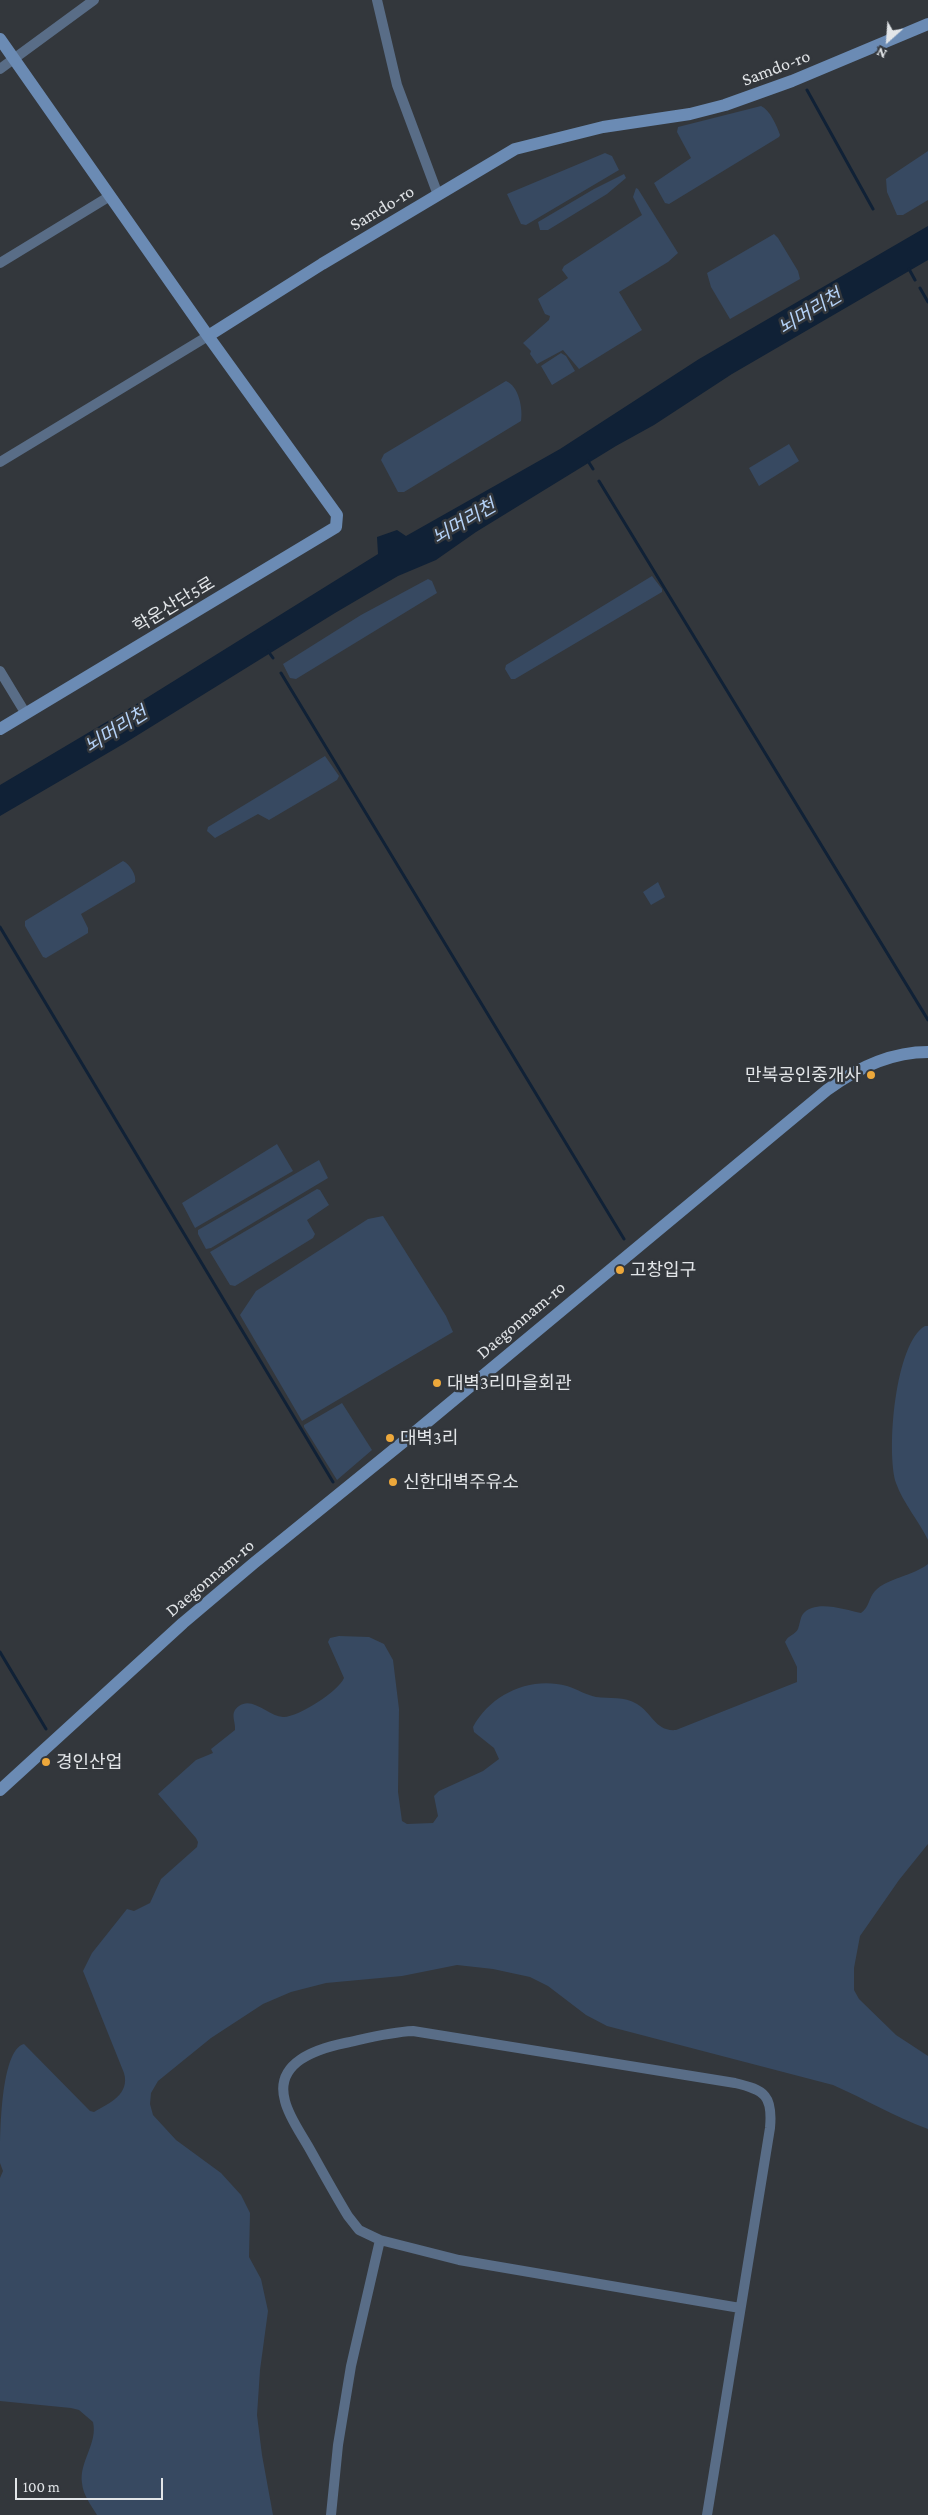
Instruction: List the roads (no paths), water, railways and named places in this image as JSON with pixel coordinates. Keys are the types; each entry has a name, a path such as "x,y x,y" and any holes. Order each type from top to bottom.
{"street":[{"path":"0,69 15,60 94,0"},
{"path":"377,0 397,85 438,195"},
{"name":"Samdo-ro","path":"208,336 322,264 515,149 603,127 690,114 725,105 816,71 928,24"},
{"path":"0,39 208,336 0,462"},
{"path":"0,263 110,196"},
{"name":"학운산단5로","path":"0,729 334,530 337,515 208,336"},
{"path":"0,671 26,714"},
{"name":"Daegonnam-ro","path":"0,1790 183,1623 827,1090 873,1062 905,1053 928,1052"},
{"path":"707,2515 771,2116 764,2093 758,2089 735,2083 413,2031 394,2033 310,2053 295,2064 286,2078 285,2103 352,2222 359,2230 380,2240 486,2265 740,2308"},
{"path":"331,2515 338,2445 351,2366 380,2240"}],"water":[{"name":"뇌머리천","path":"928,226 928,260 732,374 654,425 616,446 476,532 436,560 398,576 125,743 0,816 0,785 140,702 378,554 377,537 397,530 406,536 560,449 699,359"}],"waterway":[{"path":"807,90 873,209"},
{"path":"909,269 915,280"},
{"path":"920,288 928,302"},
{"path":"588,461 593,469"},
{"path":"599,481 928,1020"},
{"path":"268,651 273,658"},
{"path":"281,673 624,1239"},
{"path":"0,927 333,1482"},
{"path":"0,1652 46,1729"}],"place":[{"name":"만복공인중개사","path":"871,1075"},
{"name":"고창입구","path":"620,1270"},
{"name":"대벽3리마을회관","path":"437,1383"},
{"name":"대벽3리","path":"390,1438"},
{"name":"신한대벽주유소","path":"393,1482"},
{"name":"경인산업","path":"46,1762"}]}
